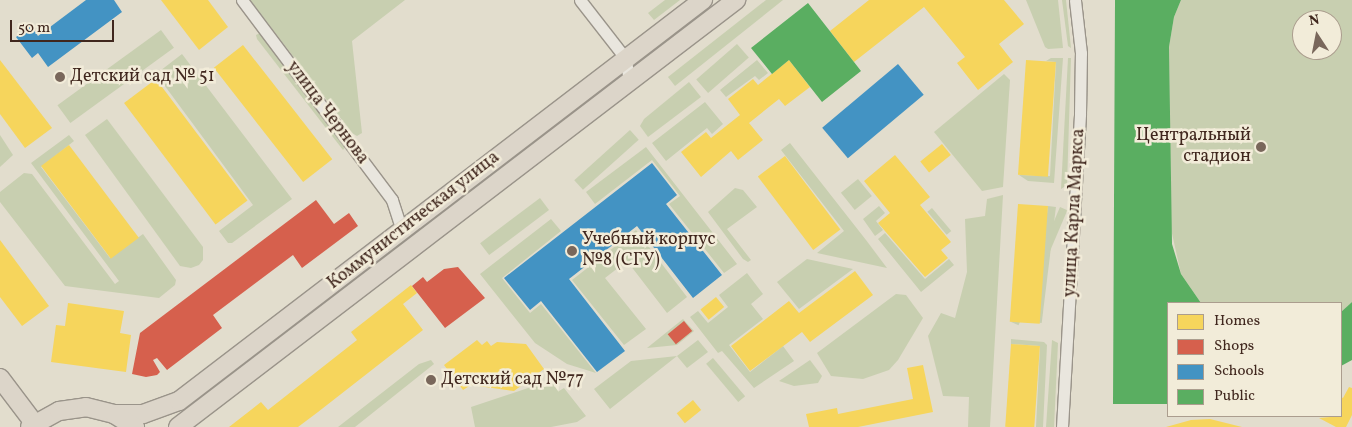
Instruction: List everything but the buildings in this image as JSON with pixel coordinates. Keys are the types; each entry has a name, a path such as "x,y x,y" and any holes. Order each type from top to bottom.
{"main road":[{"name":"Коммунистическая улица","path":"114,414 143,414 179,401 703,0"},
{"name":"Коммунистическая улица","path":"178,427 736,0"},
{"path":"0,378 32,425 72,408 86,407 114,414 135,427"}],"street":[{"name":"улица Чернова","path":"242,0 392,200 402,230"},
{"path":"580,0 626,59 628,83"},
{"name":"улица Карла Маркса","path":"1062,427 1080,114 1081,54 1075,0"}],"green space":[{"path":"250,0 405,0 352,41 362,133 357,136 352,133"},
{"path":"665,0 680,0 654,20 648,13"},
{"path":"766,0 783,0 675,86 668,77"},
{"path":"1026,0 1058,0 1063,48 1048,49 1045,47"},
{"path":"1062,0 1066,0 1071,48 1068,46"},
{"name":"Центральный стадион","path":"1181,0 1352,0 1352,302 1342,311 1342,302 1200,302 1181,274 1171,229 1169,47 1174,17"},
{"path":"161,30 174,48 70,123 57,105"},
{"path":"260,33 346,146 343,150 257,39 256,35"},
{"path":"737,44 749,58 708,93 696,79"},
{"path":"182,54 292,199 232,243 228,243 219,231 253,205 156,74"},
{"path":"1051,58 1063,58 1054,183 1028,181 1019,175 1050,176 1056,62 1046,61"},
{"path":"1068,58 1071,58 1067,185 1061,189"},
{"path":"757,60 768,73 759,80 755,76 726,97 720,90"},
{"path":"1004,74 1010,80 1003,187 982,191 934,132"},
{"path":"689,82 701,97 648,137 640,126 644,119"},
{"path":"705,102 723,124 712,134 707,128 666,161 652,143"},
{"path":"107,119 203,247 203,260 199,265 191,268 180,266 85,135"},
{"path":"630,130 639,140 583,190 574,180"},
{"path":"0,135 13,155 0,167"},
{"path":"69,135 74,141 41,167 110,258 143,234 176,280 175,285 159,298 65,286 0,202 0,192 24,173 32,174 115,284 119,281 31,163"},
{"path":"790,143 887,268 817,253 844,231 781,150"},
{"path":"646,147 737,264 724,273 669,204 680,196 652,160 595,204 586,192"},
{"path":"858,179 872,196 855,210 841,193"},
{"path":"735,188 743,190 757,207 727,229 751,260 748,262 743,259 708,212"},
{"path":"1003,195 990,427 968,427 969,397 943,396 928,336 941,313 955,318 967,272 965,219 985,216 987,199"},
{"path":"540,198 549,210 489,255 480,243"},
{"path":"879,206 885,213 876,221 883,230 875,236 863,219"},
{"path":"1048,206 1056,207 1042,323 1034,322"},
{"path":"1060,207 1067,210 1019,325 1011,322"},
{"path":"932,208 951,231 947,235 927,212"},
{"path":"551,219 561,231 502,278 530,313 541,304 596,373 567,364 535,343 480,274"},
{"path":"636,230 687,297 667,313 627,261 605,278 646,329 624,345 572,280"},
{"path":"885,233 925,279 949,259 954,265 921,292 878,239"},
{"path":"807,259 853,269 799,309 777,282"},
{"path":"747,273 763,294 751,304 763,319 729,345 750,372 783,346 794,361 754,388 722,351 718,353 690,317 698,311 708,323 728,307 719,295"},
{"path":"896,294 906,295 923,318 898,360 889,370 863,379 831,376 817,353"},
{"path":"683,319 694,331 677,345 647,348"},
{"path":"1011,339 1044,342 1047,345 1043,427 1036,427 1040,346 1011,344"},
{"path":"698,340 708,352 687,368 677,356"},
{"path":"1052,340 1058,343 1054,427 1046,427"},
{"path":"677,356 610,409 594,389 631,361"},
{"path":"713,358 745,396 738,402 706,364"},
{"path":"431,360 434,364 355,427 338,427 419,364"},
{"path":"810,360 822,376 818,383 794,386 779,381"},
{"path":"552,380 559,391 564,388 586,416 577,422 551,427 475,427 471,407"}],"place":[{"name":"Детский сад № 51","path":"60,77"},
{"name":"Центральный стадион","path":"1261,147"},
{"name":"Учебный корпус №8 (СГУ)","path":"572,251"},
{"name":"Детский сад №77","path":"431,380"}]}
